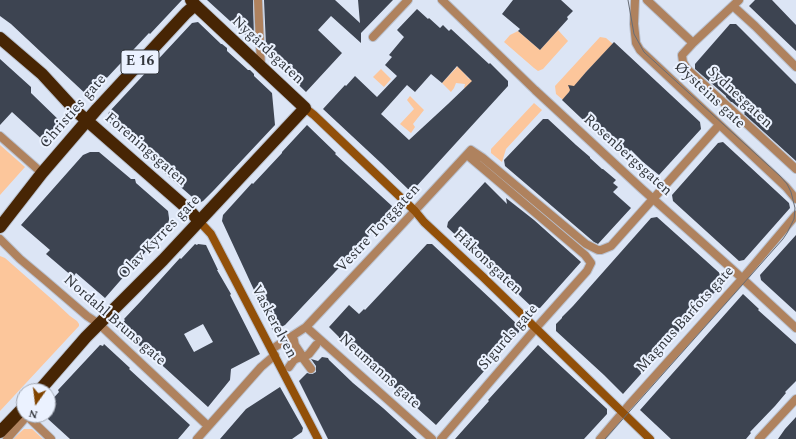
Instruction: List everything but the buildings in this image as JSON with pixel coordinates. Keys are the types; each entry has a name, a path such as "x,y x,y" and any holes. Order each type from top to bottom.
{"highway":[{"name":"Nygårdsgaten","path":"193,3 305,108"},
{"name":"Christies gate","path":"0,227 42,173 87,120 186,13 193,3"},
{"name":"Foreningsgaten","path":"0,38 42,74 76,111 189,210 199,221"},
{"name":"Olav Kyrres gate","path":"46,383 99,324 163,260 305,108"},
{"path":"0,432 16,420"}],"main road":[{"name":"Håkonsgaten","path":"305,108 415,211 424,222 650,439"},
{"name":"Vaskerelven","path":"199,221 211,234 318,439"}],"street":[{"path":"258,0 261,66"},
{"path":"374,37 408,0"},
{"name":"Rosenbergsgaten","path":"442,0 535,90 796,328"},
{"name":"Øysteins gate","path":"635,0 634,24 636,43 640,50 786,187 796,199"},
{"path":"647,0 693,43 736,3 755,26 796,67"},
{"name":"Sydnesgaten","path":"693,43 682,55 683,62 687,69 796,169"},
{"path":"469,152 483,158 586,244 601,250 611,246 719,125"},
{"path":"0,136 42,173"},
{"name":"Vestre Torggaten","path":"273,352 306,327 469,152"},
{"name":"Sigurds gate","path":"441,439 587,271 591,263 585,255 469,152"},
{"name":"Magnus Barfots gate","path":"600,439 622,412 742,279 795,217"},
{"name":"Nordahl Bruns gate","path":"0,239 40,276 87,316 99,324 208,426"},
{"name":"Neumanns gate","path":"306,327 432,439"},
{"path":"293,336 295,345 302,358 311,369"},
{"path":"288,367 294,360 309,354 316,345"},
{"path":"197,439 262,368 273,352"},
{"path":"759,439 796,399"},
{"path":"7,439 18,423"},
{"path":"36,423 51,439"}],"shaded area":[{"path":"558,30 568,41 543,69 538,71 504,42 510,35 518,31 540,50"},
{"path":"600,37 606,38 613,44 586,72 575,86 573,86 563,100 556,94 555,86"},
{"path":"458,66 469,79 477,74 469,87 464,88 465,84 456,83 451,92 442,83"},
{"path":"381,69 391,79 384,87 373,77"},
{"path":"410,96 424,110 413,124 415,127 411,133 400,124 414,109 407,100"},
{"path":"534,103 542,110 506,149 502,162 491,153 491,149"},
{"path":"0,145 25,167 0,195"},
{"path":"0,256 5,258 77,321 79,326 26,383 16,383 16,394 0,411"},
{"path":"24,429 32,429 43,439 13,439"}],"tram line":[{"path":"605,439 783,239 794,219 795,208 791,192 787,184 780,176 644,52 634,34 628,0"}]}
